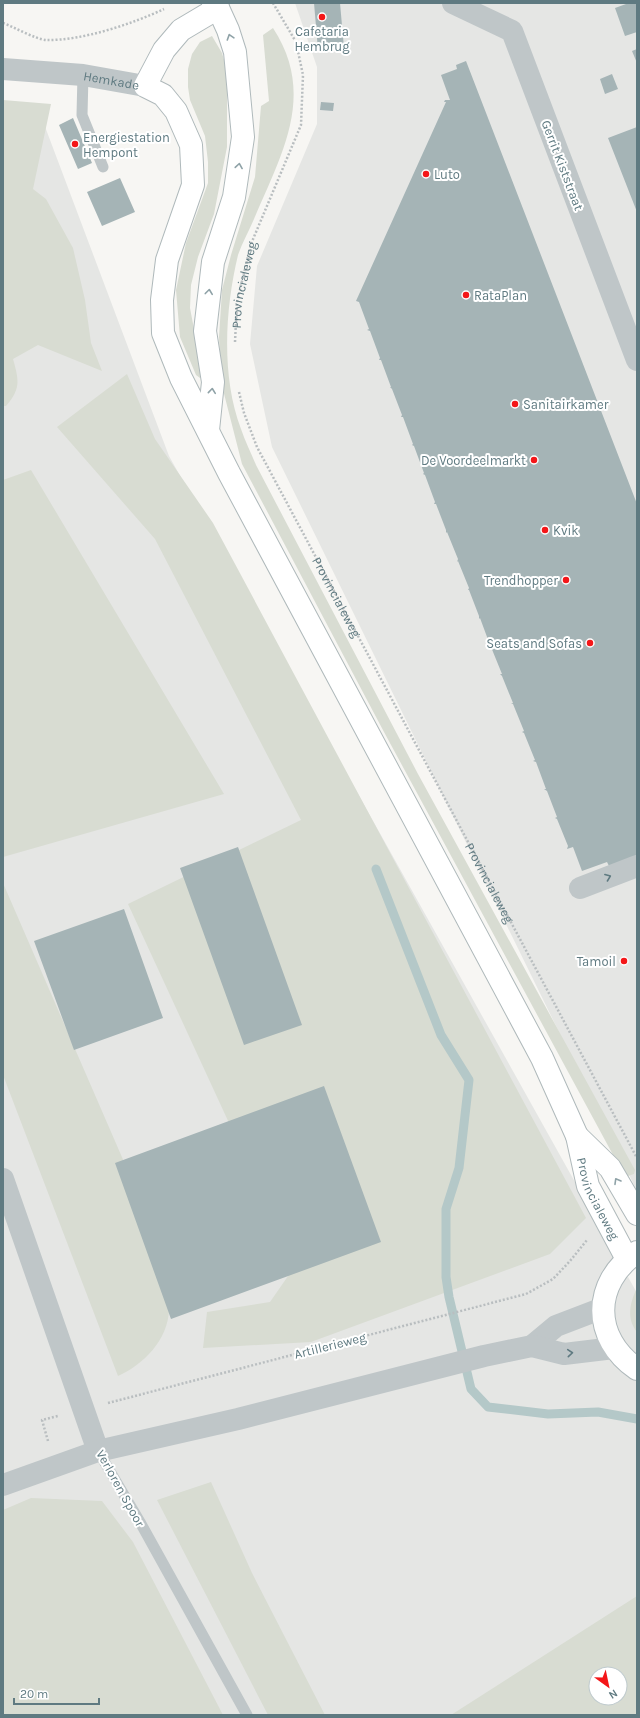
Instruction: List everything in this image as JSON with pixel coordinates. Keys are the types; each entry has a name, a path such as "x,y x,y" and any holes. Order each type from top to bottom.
{"main road":[{"name":"Hemkade","path":"145,86 164,50 181,30 220,5"},
{"path":"208,430 213,382 205,331 212,270 234,197 243,137 235,52 220,5"},
{"name":"Provincialeweg","path":"145,86 163,95 176,110 191,145 193,185 167,260 162,300 163,332 181,378 233,480 538,1051 577,1136 588,1186 606,1221 632,1255"},
{"name":"Provincialeweg","path":"577,1136 610,1168 637,1214"},
{"path":"632,1255 614,1273 606,1290 603,1308 605,1329 614,1348 626,1361 637,1369"}],"street":[{"name":"Gerrit Kiststraat","path":"453,3 512,31 637,360"},
{"name":"Hemkade","path":"3,69 83,75 145,86"},
{"path":"580,888 637,866"},
{"name":"Verloren Spoor","path":"3,1179 98,1451"},
{"path":"532,1346 556,1326 603,1308"},
{"path":"3,1485 98,1451 238,1419 484,1356 532,1346 564,1354 614,1348"}],"lane":[{"path":"83,75 82,115 103,167"},
{"name":"Verloren Spoor","path":"98,1451 144,1529 247,1715"}],"path":[{"name":"Provincialeweg","path":"234,347 237,302 251,244 301,125 303,76 296,42 273,3"},
{"path":"3,23 44,40 81,37 150,16 170,6"},
{"name":"Provincialeweg","path":"238,384 244,413 257,448 637,1158"},
{"name":"Artillerieweg","path":"56,1466 42,1420 481,1307 526,1294 553,1279 570,1261 590,1235 606,1221"}],"shaded area":[{"path":"295,3 637,3 637,1191 272,447 250,344 257,266 317,124 317,67"},
{"path":"273,28 286,53 292,77 293,101 290,125 275,172 238,255 234,276 230,298 227,342 230,387 235,409 243,434 256,465 418,774 635,1170 634,1174 625,1177 384,732 242,464 221,382 219,337 222,290 255,177 261,106 269,101 263,35"},
{"path":"212,36 222,53 227,70 227,147 214,214 198,257 191,285 190,308 194,329 201,347 203,377 200,378 196,375 180,337 176,290 186,243 208,183 208,162 205,136 190,100 188,69 192,54 200,42"},
{"path":"3,100 51,104 33,189 46,199 73,248 85,300 91,343 102,371 38,345 13,359 17,373 17,384 11,400 6,406 3,406"},
{"path":"3,103 41,116 169,456 637,1293 637,1715 3,1715"},
{"path":"127,374 155,439 213,523 586,1218 550,1254 311,1342 203,1348 207,1312 270,1302 295,1266 128,904 301,820 155,539 57,427"},
{"path":"31,470 224,794 3,857 3,480"},
{"path":"3,883 164,1254 169,1303 168,1321 159,1341 145,1358 118,1376 3,1075"},
{"path":"637,1288 637,1332 631,1322 630,1310 632,1299"},
{"path":"211,1482 252,1573 325,1715 268,1715 157,1500"},
{"path":"31,1498 102,1501 133,1542 223,1715 3,1715 3,1510"},
{"path":"637,1596 637,1715 451,1715"}],"building":[{"path":"314,3 340,3 344,48 318,50"},
{"path":"626,3 637,3 637,32 625,36 615,8"},
{"path":"637,49 637,63 632,51"},
{"path":"466,61 637,504 637,855 609,866 607,862 582,871 573,847 567,849 568,846 557,819 555,818 557,817 547,791 544,789 546,789 536,762 533,761 535,760 524,733 522,732 524,731 513,704 511,703 513,703 500,674 502,674 491,647 490,648 480,618 479,619 468,590 469,588 458,561 457,562 458,559 447,532 446,533 436,504 434,504 435,502 425,475 423,474 424,473 414,446 412,445 413,444 403,417 401,417 402,415 390,387 381,360 379,360 380,358 370,331 367,330 369,329 359,302 356,301 446,102 444,102 445,100 450,100 441,75 457,69 456,65"},
{"path":"612,74 618,89 605,94 600,79"},
{"path":"321,102 334,103 333,111 320,110"},
{"name":"Energiestation Hempont","path":"73,118 92,163 78,169 59,125"},
{"path":"637,127 637,212 608,138"},
{"path":"120,178 135,212 102,226 87,192"},
{"path":"238,847 302,1025 244,1045 180,868"},
{"path":"124,909 163,1018 74,1050 34,941"},
{"path":"324,1086 381,1242 171,1319 115,1163"}],"waterway":[{"path":"376,869 441,1035 469,1080 459,1168 446,1209 446,1277 449,1297 471,1389 488,1407 548,1414 598,1412 637,1419"}],"place":[{"name":"Cafetaria Hembrug","path":"322,17"},
{"name":"Energiestation Hempont","path":"75,144"},
{"name":"Luto","path":"426,174"},
{"name":"RataPlan","path":"466,295"},
{"name":"Sanitairkamer","path":"515,404"},
{"name":"De Voordeelmarkt","path":"534,460"},
{"name":"Kvik","path":"545,530"},
{"name":"Trendhopper","path":"566,580"},
{"name":"Seats and Sofas","path":"590,643"},
{"name":"Tamoil","path":"624,961"}]}
